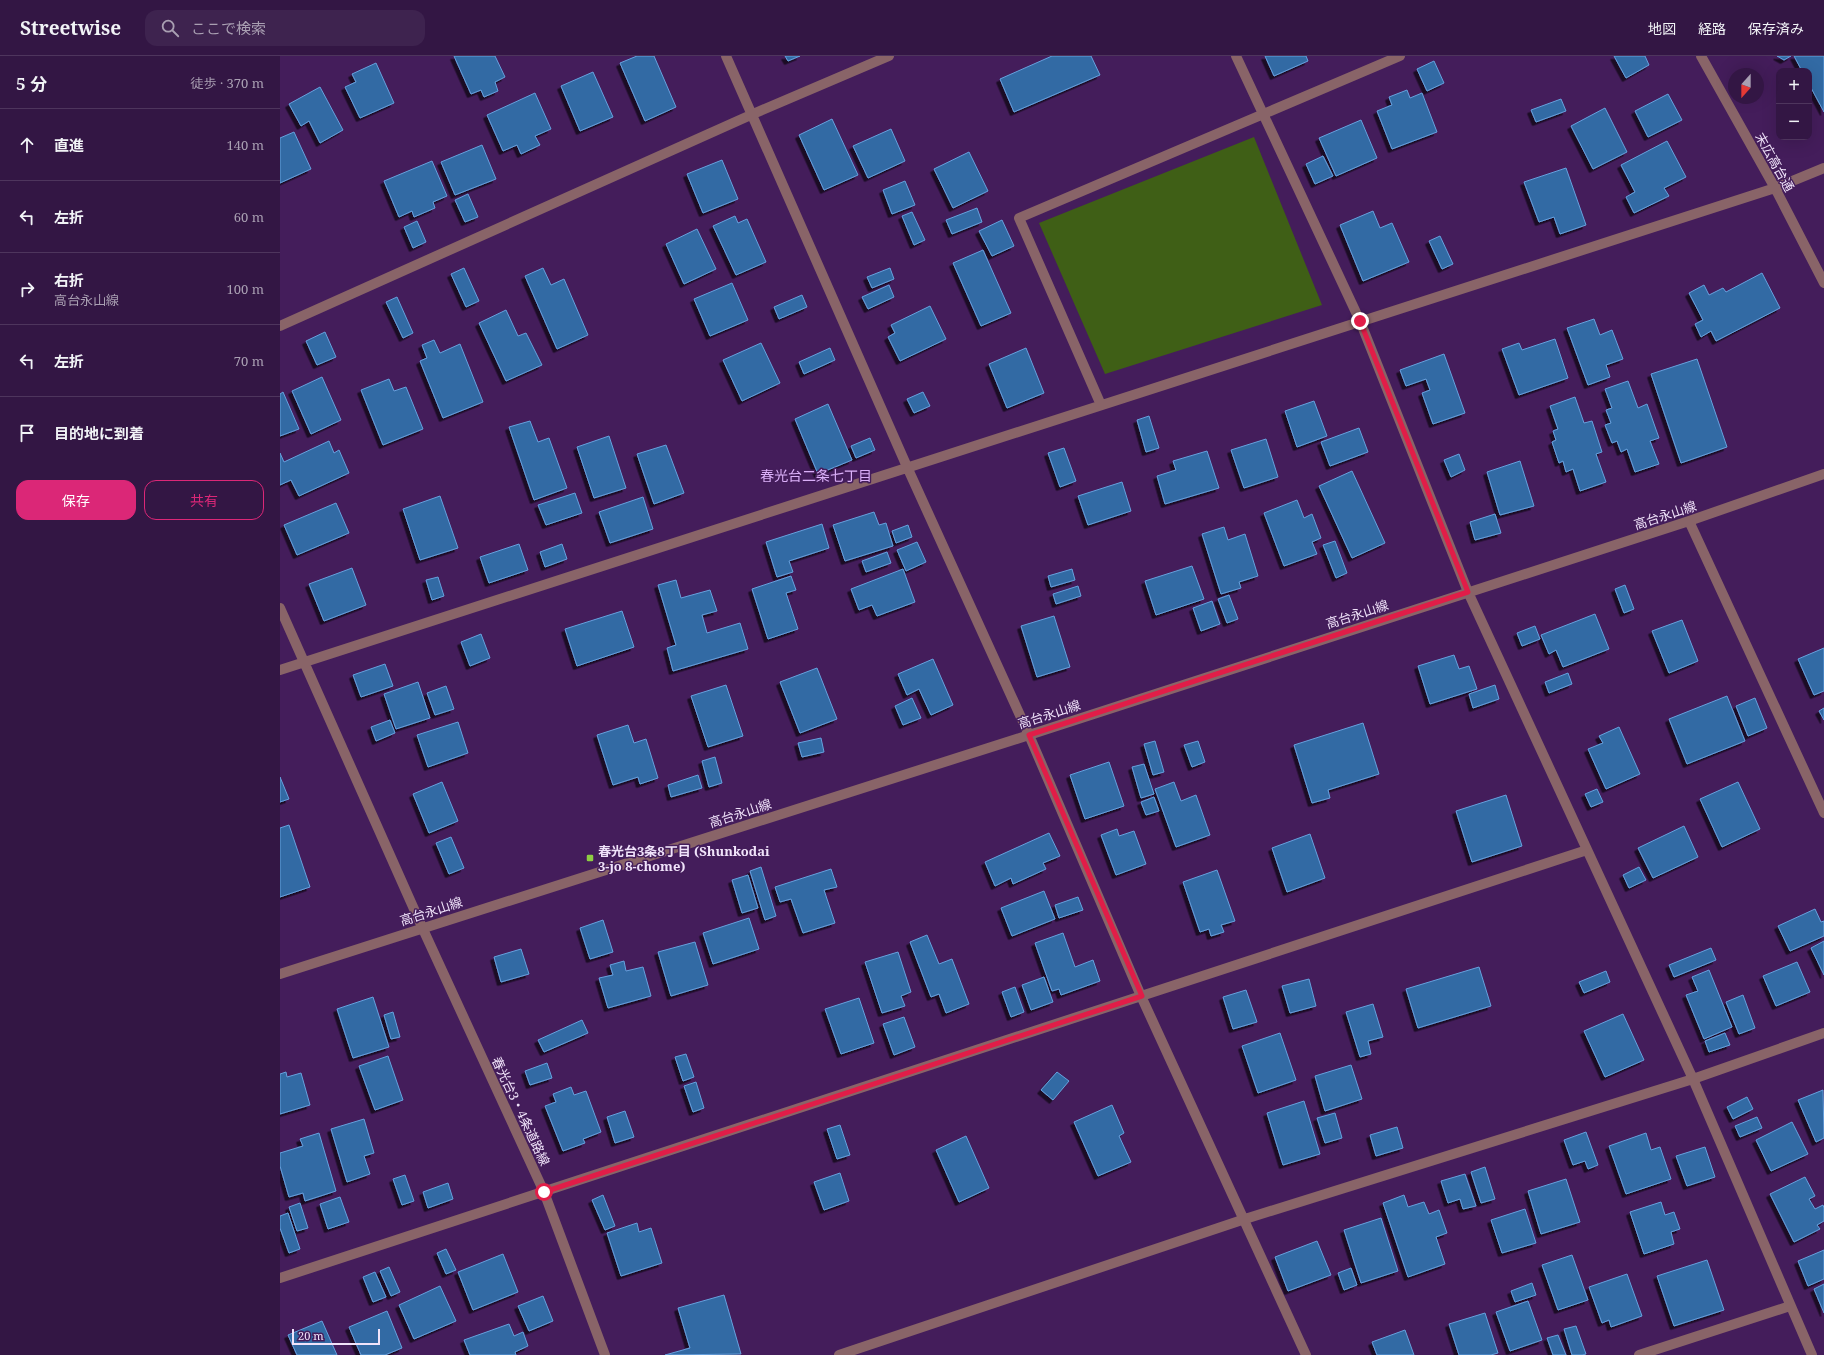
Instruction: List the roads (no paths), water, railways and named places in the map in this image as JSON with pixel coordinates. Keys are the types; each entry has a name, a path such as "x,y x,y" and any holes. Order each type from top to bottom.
{"street":[{"path":"726,56 753,114 908,469 1029,735 1142,996 1306,1355"},
{"path":"280,326 753,114 889,56"},
{"path":"1236,56 1360,321 1468,592 1693,1079 1812,1355"},
{"path":"1101,405 1019,218 1400,56"},
{"name":"末広高台通","path":"1701,56 1775,188 1824,283"},
{"path":"280,670 908,469 1360,321 1775,188 1824,168"},
{"name":"高台永山線","path":"280,974 422,927 1029,735 1689,521 1824,474"},
{"path":"1689,521 1824,813"},
{"name":"春光台3・4条道路線","path":"280,608 422,927 544,1192 605,1355"},
{"path":"280,1278 1588,850"},
{"path":"839,1355 1245,1219 1693,1079 1824,1033"},
{"path":"1639,1355 1790,1306"}],"place":[{"name":"春光台3条8丁目 (Shunkodai 3-jo 8-chome)","path":"590,858"}],"district":[{"name":"春光台二条七丁目","path":"816,476"}]}
